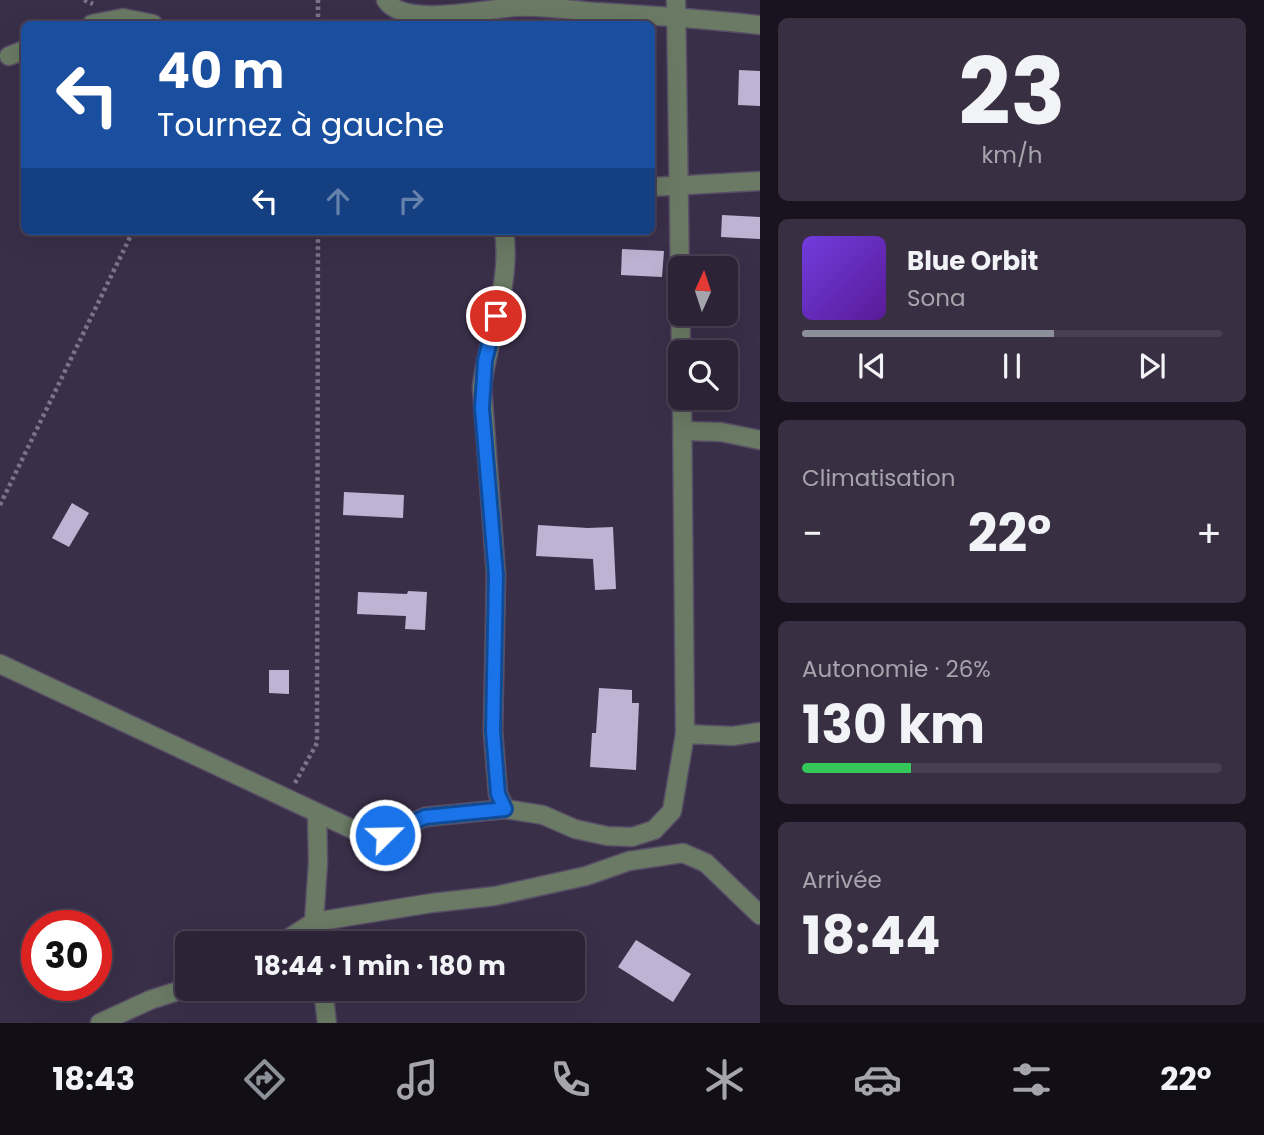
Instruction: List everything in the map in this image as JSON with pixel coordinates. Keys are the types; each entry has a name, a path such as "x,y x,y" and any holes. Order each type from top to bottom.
{"street":[{"path":"386,0 390,6 407,12 436,15 517,3 676,8 760,25"},
{"path":"676,8 681,340"},
{"path":"108,21 123,18 138,21"},
{"path":"655,187 760,181"},
{"path":"504,235 506,256 503,291 485,361 482,408 496,575 493,731 498,794 505,809"},
{"path":"0,664 367,835 385,835 425,817 505,809 543,815 575,829 607,836 632,837 654,830 672,811 685,734 682,410"},
{"path":"683,431 721,432 760,440"},
{"path":"685,734 708,737 760,732"},
{"path":"315,931 317,813"},
{"path":"300,931 314,922 495,896 586,876 629,862 683,853 706,863 760,915"},
{"path":"100,1023 175,992"},
{"path":"324,1001 327,1023"}],"path":[{"path":"318,0 318,21"},
{"path":"0,505 131,235"},
{"path":"287,800 317,743 318,235"}],"building":[{"path":"739,70 760,71 760,106 738,105"},
{"path":"722,215 760,217 760,239 721,237"},
{"path":"622,249 664,251 662,277 621,275"},
{"path":"344,492 404,495 403,518 343,515"},
{"path":"72,503 89,513 69,547 52,538"},
{"path":"538,525 613,527 616,589 595,590 593,559 536,556"},
{"path":"408,591 427,592 425,630 405,629 406,616 357,614 358,592 407,594"},
{"path":"269,670 289,670 289,694 269,693"},
{"path":"599,688 632,690 632,703 639,703 636,770 590,767 592,733 596,733"},
{"path":"636,940 691,974 673,1002 618,967"}],"route":[{"path":"385,835 425,817 505,809 498,794 493,731 496,575 482,408 485,361 496,316"}]}
